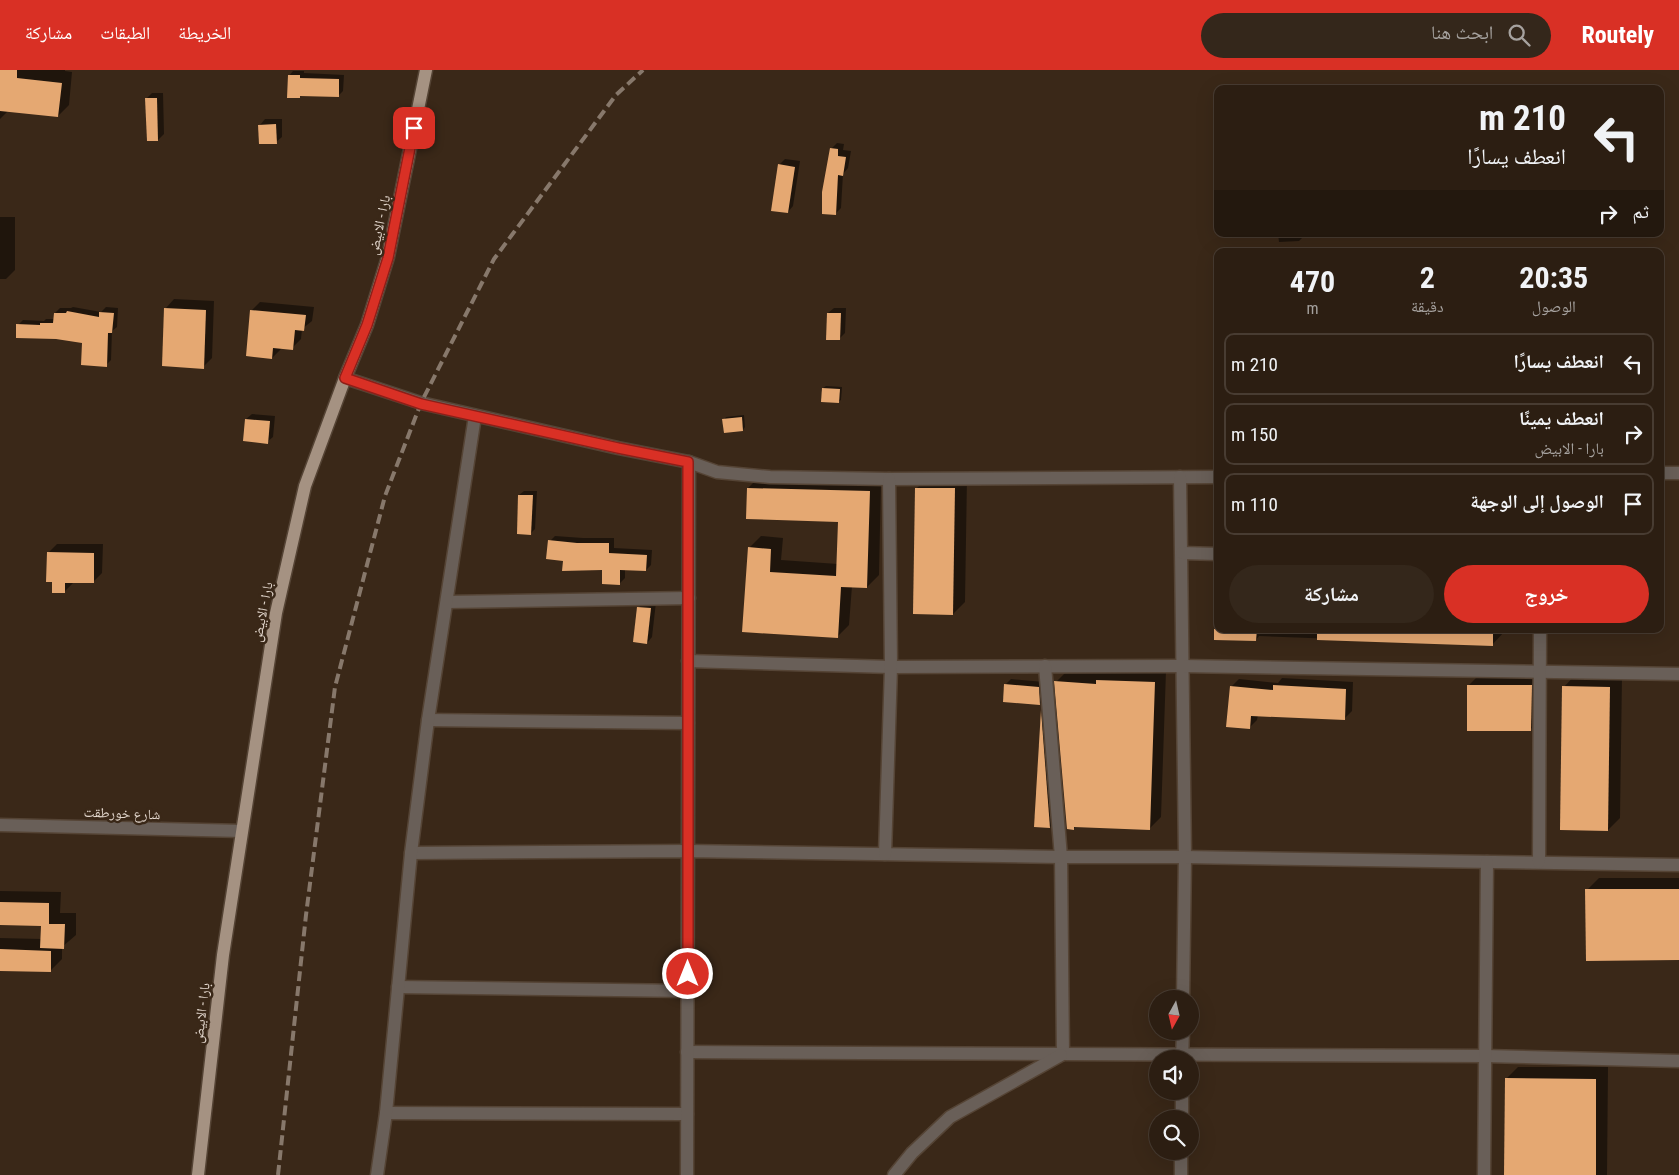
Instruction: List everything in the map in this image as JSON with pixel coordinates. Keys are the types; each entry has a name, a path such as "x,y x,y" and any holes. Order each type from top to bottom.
{"main road":[{"name":"بارا - الابيض","path":"198,1175 223,955 276,613 294,527 305,486 367,325 388,258 426,70"}],"street":[{"path":"345,378 421,404 688,462 717,472 770,476 889,479 1214,477"},
{"path":"378,1175 386,1113 411,853 428,720 475,416"},
{"path":"687,1175 688,462"},
{"path":"1664,473 1679,473"},
{"path":"1180,477 1185,856 1183,990"},
{"path":"885,854 891,667 889,479"},
{"path":"1182,554 1214,554"},
{"path":"447,602 689,598"},
{"path":"1539,862 1540,633"},
{"path":"688,661 891,667 1182,666 1679,674"},
{"path":"1045,666 1061,857 1063,1054"},
{"path":"428,720 688,723"},
{"name":"شارع خورطقت","path":"0,825 242,831"},
{"path":"411,853 688,851 1061,857 1185,856 1679,865"},
{"path":"1484,1175 1487,862"},
{"path":"398,987 688,991"},
{"path":"687,1052 1149,1056"},
{"path":"894,1175 912,1153 950,1117 1063,1054"},
{"path":"1199,1057 1485,1056 1679,1060"},
{"path":"386,1113 687,1114"},
{"path":"1181,1160 1181,1175"}],"building":[{"path":"0,70 17,70 17,78 62,83 58,117 0,111"},
{"path":"288,75 300,75 300,78 339,79 339,97 300,96 300,98 287,98"},
{"path":"145,98 157,98 158,141 147,141"},
{"path":"276,124 277,144 259,144 258,125"},
{"path":"830,148 838,149 838,156 846,157 843,176 838,175 836,215 822,214 822,192"},
{"path":"778,164 795,167 788,213 771,211"},
{"path":"164,308 206,310 204,369 162,366"},
{"path":"250,310 306,315 304,331 295,330 293,350 273,348 272,359 246,356"},
{"path":"67,311 99,317 99,312 114,313 112,333 108,333 107,367 81,365 82,343 56,339 16,338 16,324 40,325 40,323 53,323 54,313 66,313"},
{"path":"827,313 841,313 840,340 826,340"},
{"path":"822,388 840,389 839,403 821,402"},
{"path":"742,417 743,431 724,433 722,419"},
{"path":"245,419 270,421 268,444 243,441"},
{"path":"747,488 870,491 867,588 841,587 838,638 742,632 748,547 771,549 770,572 836,576 838,522 746,519"},
{"path":"915,488 955,488 953,615 913,614"},
{"path":"518,495 533,495 531,535 517,534"},
{"path":"548,540 577,543 609,543 609,553 647,555 646,571 620,570 620,585 602,584 602,570 562,571 563,561 546,559"},
{"path":"47,552 94,553 94,583 65,583 65,593 52,593 52,582 46,582"},
{"path":"637,607 651,608 647,644 633,642"},
{"path":"1214,633 1257,633 1256,641 1214,640"},
{"path":"1317,633 1493,633 1493,646 1317,640"},
{"path":"1096,680 1155,682 1150,830 1074,827 1074,830 1067,829 1054,681 1096,684"},
{"path":"1004,684 1039,687 1040,705 1003,702"},
{"path":"1273,685 1346,689 1345,720 1251,716 1250,729 1226,727 1230,686 1273,690"},
{"path":"1467,685 1532,685 1531,731 1467,731"},
{"path":"1562,686 1610,687 1608,831 1560,830"},
{"path":"1041,710 1050,828 1034,827"},
{"path":"1585,889 1679,889 1679,960 1586,961"},
{"path":"0,902 49,903 49,924 65,924 64,949 40,948 41,926 0,925"},
{"path":"0,949 51,951 51,972 0,971"},
{"path":"1505,1078 1596,1079 1596,1175 1504,1175"}],"railway":[{"path":"278,1175 306,915 335,687 385,496 421,403 494,259 616,95 643,70"}],"route":[{"path":"414,128 388,258 367,325 345,378 421,404 688,462 688,974"}]}
